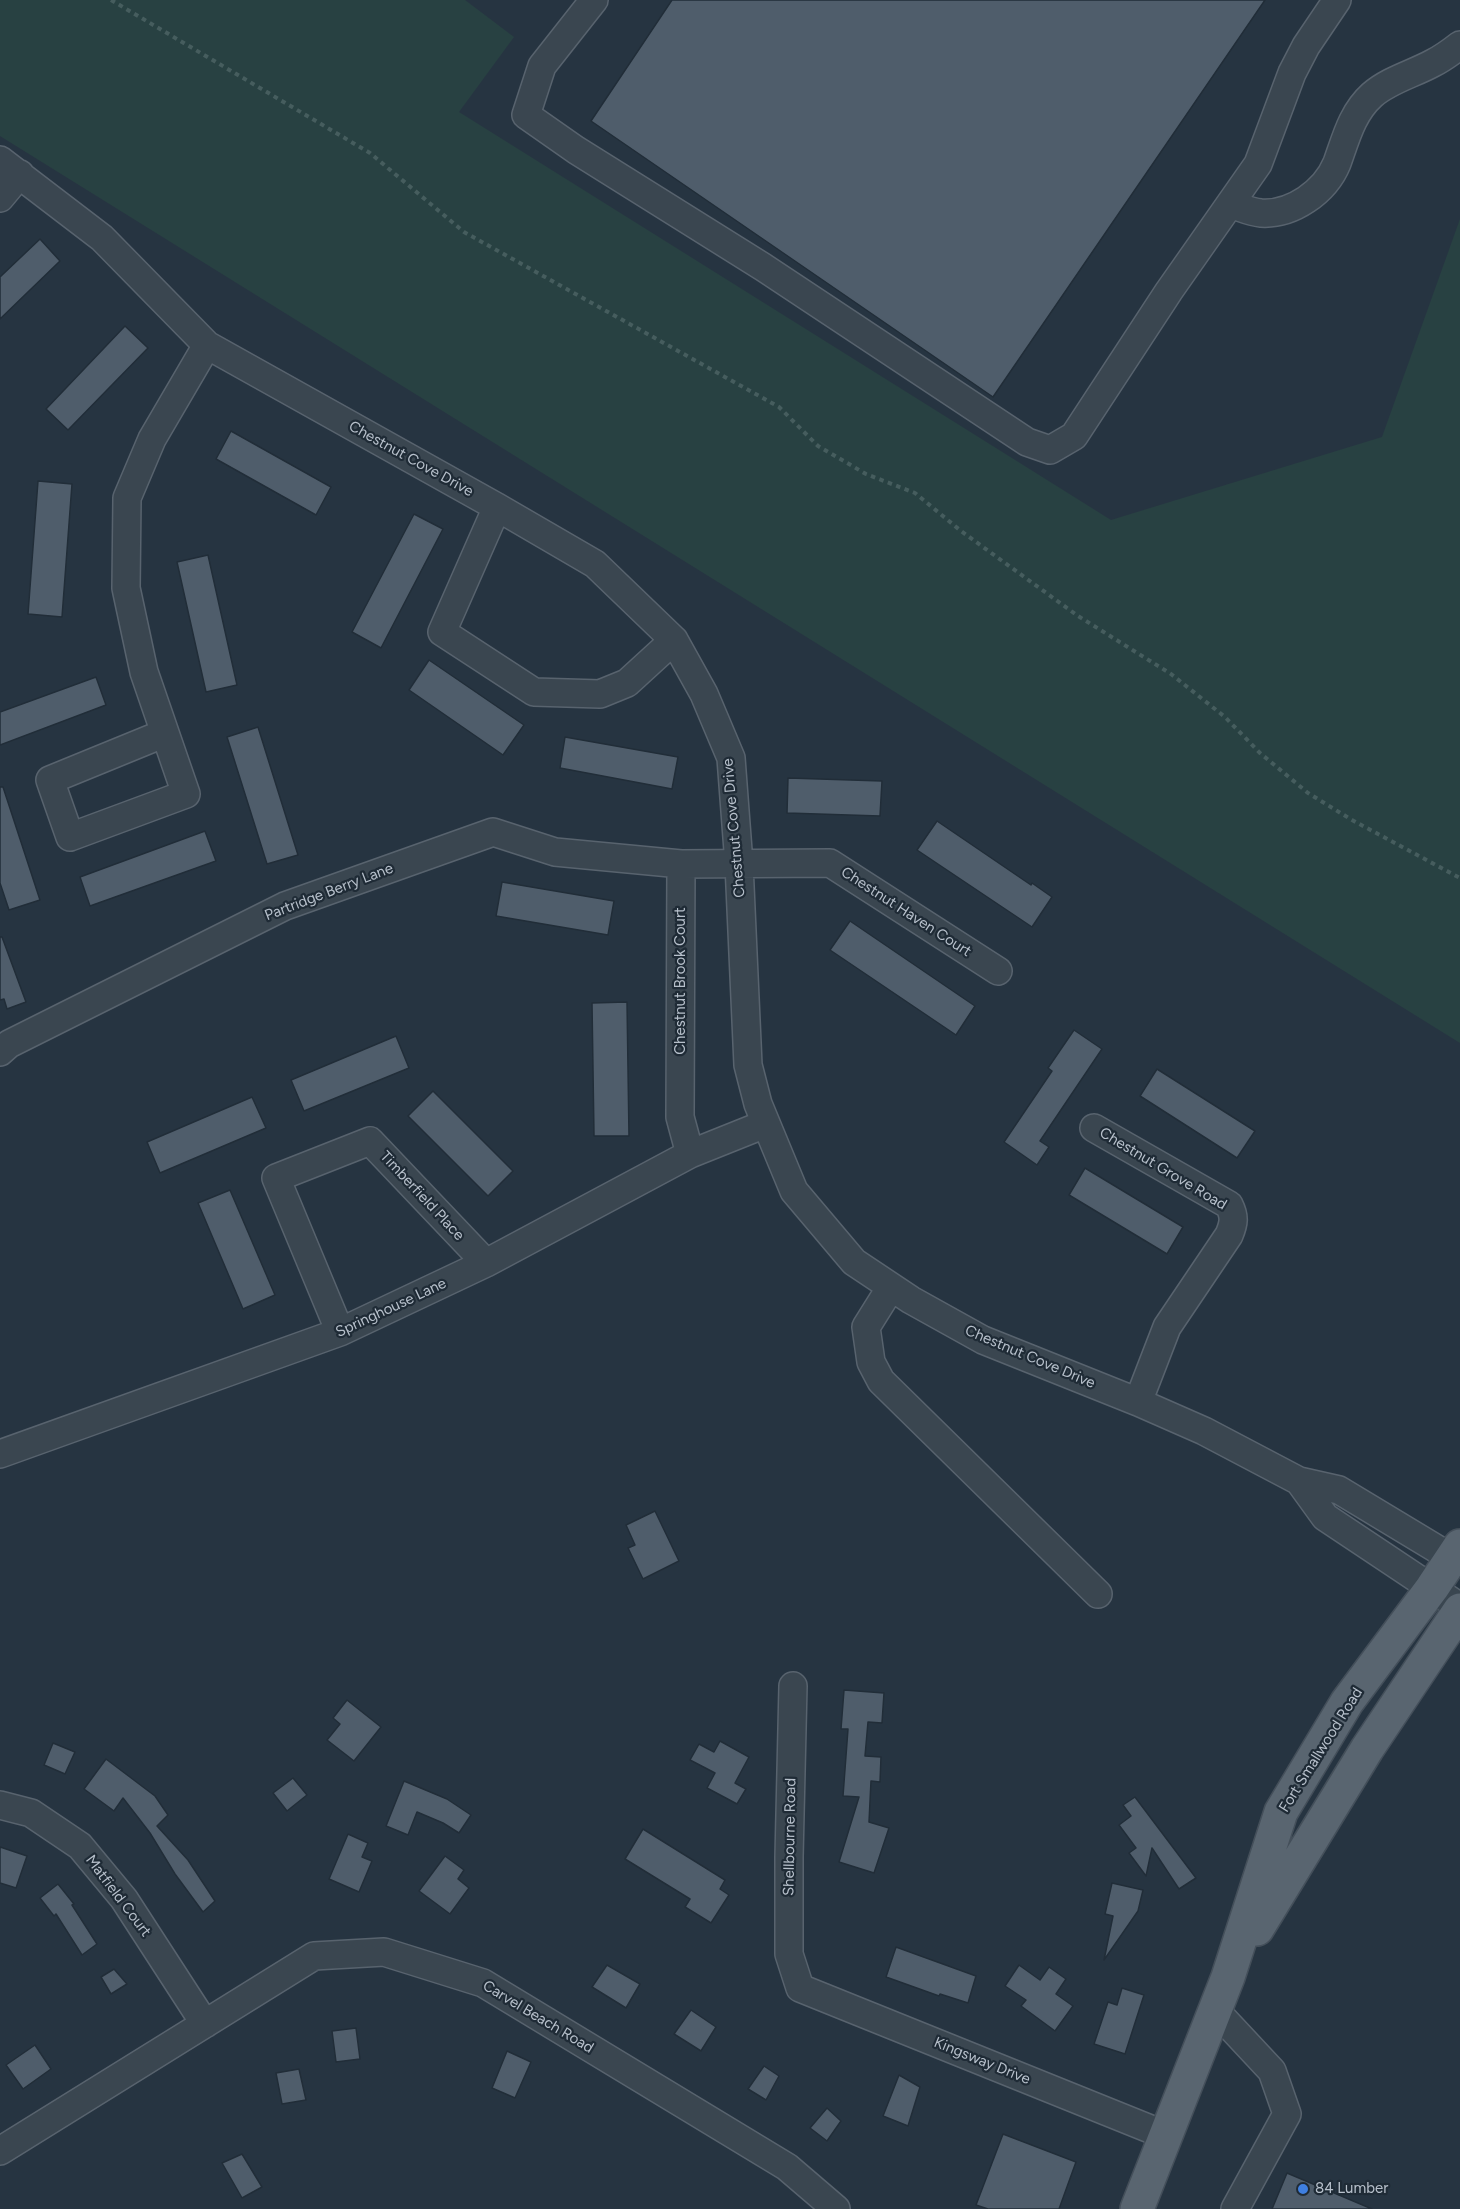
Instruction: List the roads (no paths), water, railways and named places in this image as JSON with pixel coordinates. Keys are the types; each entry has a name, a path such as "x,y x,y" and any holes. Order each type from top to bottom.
{"main road":[{"name":"Fort Smallwood Road","path":"1137,2209 1228,1977 1281,1812 1347,1702 1457,1555"},
{"name":"Fort Smallwood Road","path":"1228,1977 1366,1749 1460,1609"}],"street":[{"path":"594,0 542,66 526,115 576,150 763,267 1027,442 1050,450 1074,436 1169,291 1258,164 1292,73 1306,46 1337,0"},
{"path":"1230,204 1250,211 1273,212 1295,206 1310,196 1332,172 1351,123 1359,110 1383,87 1440,60 1460,45"},
{"path":"0,198 10,167"},
{"name":"Chestnut Cove Drive","path":"10,167 102,238 207,345 596,564 674,640 705,694 731,758 739,864 748,1065 758,1104 794,1191 854,1262 891,1287 983,1340 1204,1431 1299,1481 1339,1490 1457,1555"},
{"path":"165,733 50,780 70,837 186,794 165,733 144,672 126,588 127,498 152,439 207,345"},
{"path":"497,507 442,632 534,692 600,694 627,683 674,640"},
{"name":"Partridge Berry Lane","path":"0,1052 9,1044 285,906 493,832 555,852 681,864"},
{"name":"Chestnut Haven Court","path":"739,864 830,863 998,971"},
{"path":"681,864 739,864"},
{"name":"Chestnut Brook Court","path":"681,864 680,1117 690,1154"},
{"name":"Springhouse Lane","path":"0,1454 340,1332 486,1263 690,1154 765,1124"},
{"name":"Chestnut Grove Road","path":"1094,1128 1229,1205 1233,1213 1234,1222 1229,1235 1167,1327 1138,1402"},
{"name":"Timberfield Place","path":"340,1332 276,1178 370,1141 486,1263"},
{"path":"891,1287 866,1327 871,1362 882,1381 1098,1594"},
{"name":"Chestnut Cove Drive","path":"1299,1481 1325,1517 1460,1609"},
{"name":"Shellbourne Road","path":"793,1686 789,1954 800,1988"},
{"name":"Matfield Court","path":"0,1805 31,1813 80,1846 124,1899 205,2024"},
{"name":"Carvel Beach Road","path":"0,2151 314,1956 384,1952 483,1983 787,2167 836,2209"},
{"name":"Kingsway Drive","path":"800,1988 1165,2135"},
{"path":"1215,2010 1272,2071 1287,2114 1235,2209"}],"place":[{"name":"84 Lumber","path":"1303,2189"}]}
